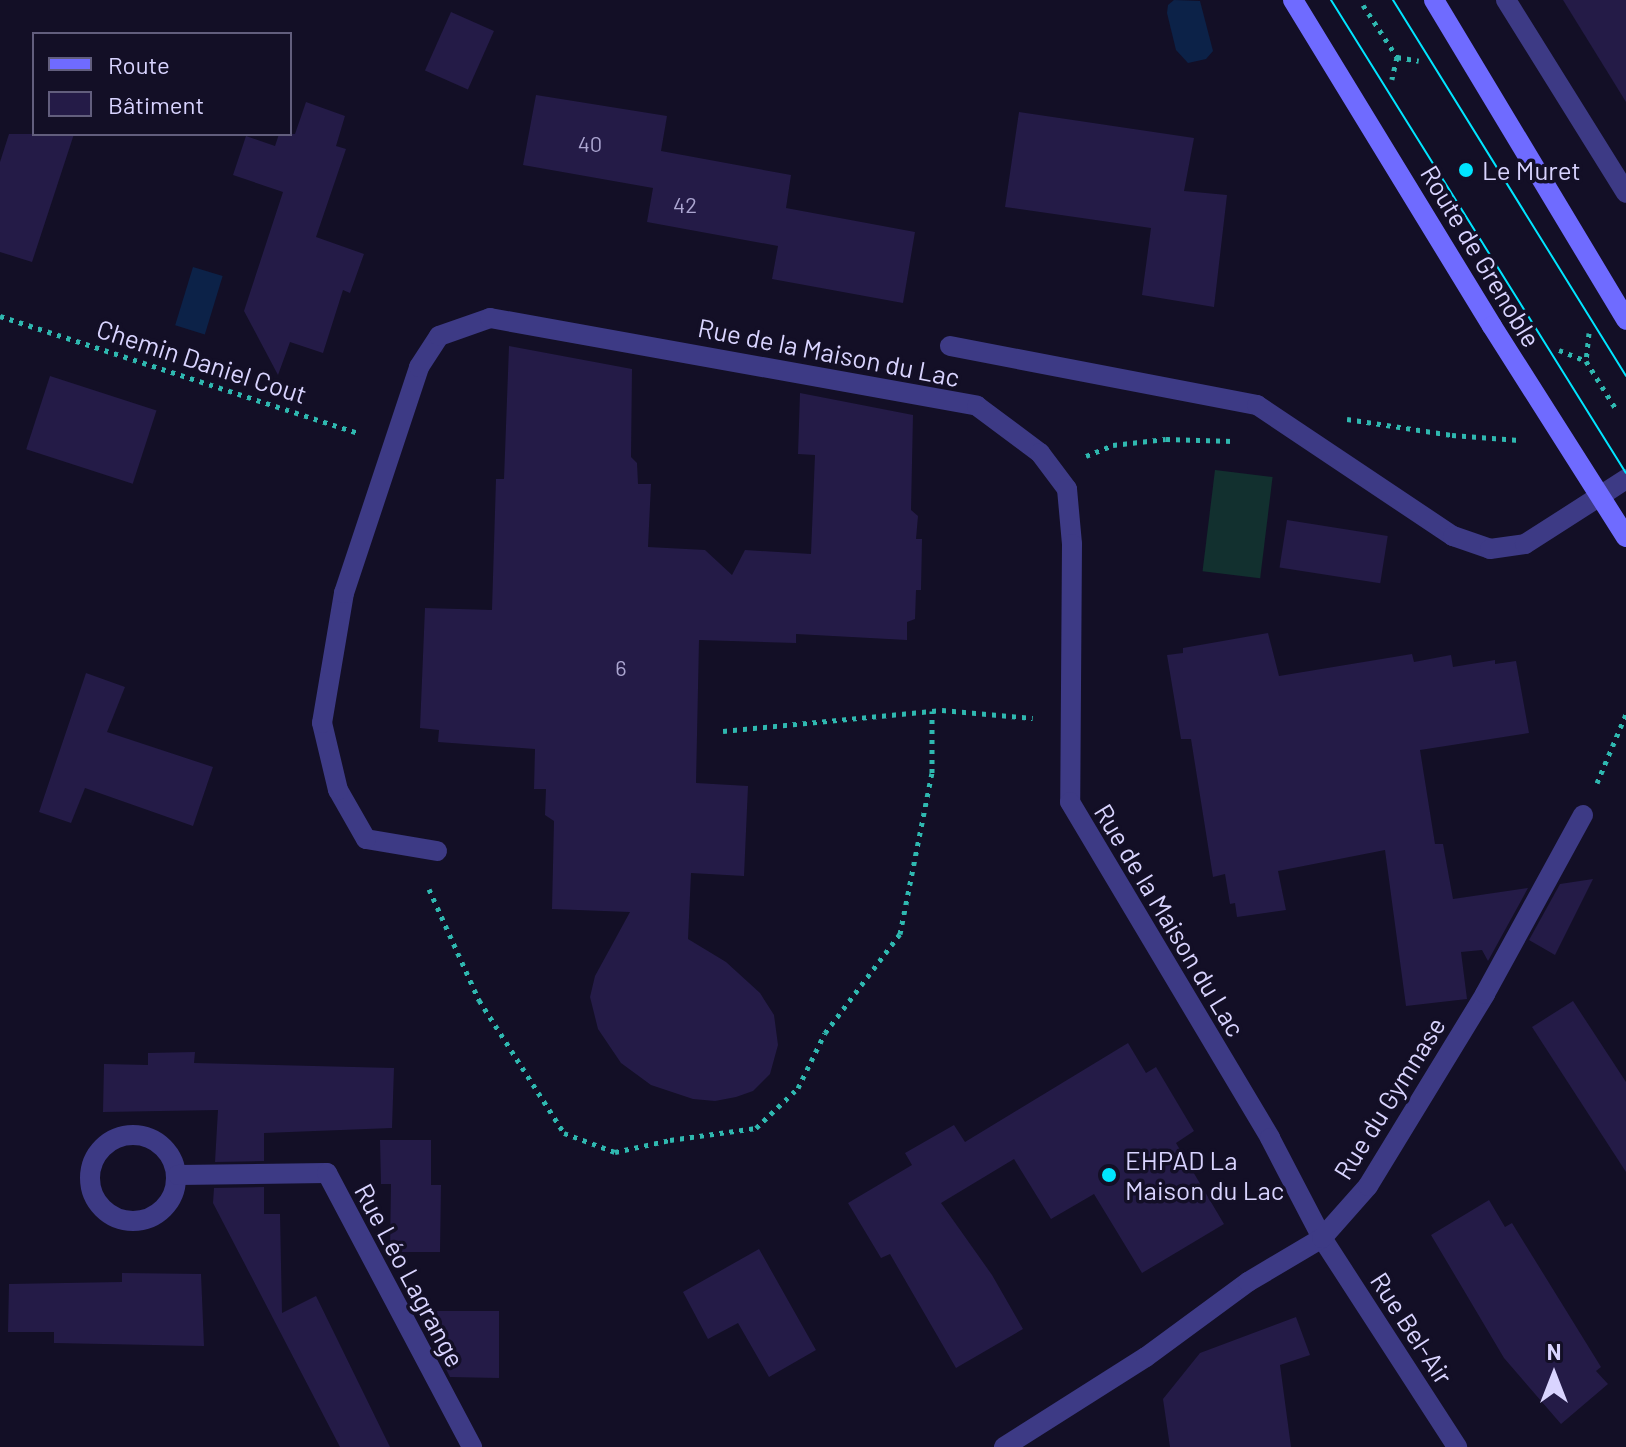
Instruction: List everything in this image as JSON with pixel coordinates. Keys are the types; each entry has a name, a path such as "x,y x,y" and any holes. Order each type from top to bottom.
{"main road":[{"name":"Route de Grenoble","path":"1293,0 1492,326 1626,537"},
{"path":"1434,0 1626,320"}],"street":[{"path":"1506,0 1626,193"},
{"name":"Rue de la Maison du Lac","path":"437,851 366,839 338,790 322,723 344,593 419,367 439,336 490,318 977,406 1040,453 1067,489 1072,544 1070,802 1270,1138 1322,1238"},
{"path":"950,346 1257,405 1453,536 1490,549 1525,544 1626,479"},
{"name":"Rue du Gymnase","path":"1004,1447 1146,1357 1248,1282 1322,1238 1368,1186 1485,994 1583,815"},
{"path":"125,1134 150,1136 169,1152 178,1175 172,1199 154,1218 130,1222 106,1213 92,1193 90,1168 103,1147 125,1134"},
{"name":"Rue Léo Lagrange","path":"178,1175 327,1173 472,1447"},
{"name":"Rue Bel-Air","path":"1322,1238 1457,1447"}],"path":[{"path":"1363,5 1397,57 1392,79"},
{"path":"1397,57 1419,61"},
{"name":"Chemin Daniel Cout","path":"0,316 391,444"},
{"path":"1586,361 1589,333"},
{"path":"1559,350 1586,361 1616,409"},
{"path":"723,731 932,711 1070,721"},
{"path":"410,846 479,1000 564,1133 615,1152 670,1140 756,1128 798,1088 825,1033 900,934 932,773 932,711"},
{"path":"1583,815 1626,714"}],"green space":[{"path":"1215,470 1273,477 1260,578 1203,571"}],"water":[{"path":"1174,0 1200,1 1213,51 1206,59 1188,63 1176,50 1167,13 1168,5"},
{"path":"193,267 223,276 205,334 175,325"}],"building":[{"path":"1563,0 1626,0 1626,102"},
{"path":"451,12 494,31 468,90 425,70"},
{"path":"536,95 667,116 661,151 791,175 786,208 915,232 903,303 772,279 778,246 647,222 653,188 523,165"},
{"path":"306,102 345,116 336,146 346,149 316,237 364,254 350,293 343,290 323,353 290,342 278,375 244,311 283,192 233,175 246,136 275,146 278,136 295,134"},
{"path":"1019,112 1194,138 1184,191 1227,195 1214,307 1142,295 1151,228 1005,207"},
{"path":"9,134 73,136 32,262 0,252 0,162"},
{"path":"509,346 632,369 631,457 637,463 638,484 651,484 648,547 705,550 732,575 745,550 811,554 815,455 798,454 800,393 913,415 911,510 918,516 916,539 922,539 921,590 916,590 915,619 907,622 907,640 796,634 796,643 699,640 696,783 748,786 744,876 691,873 688,939 726,962 760,993 774,1015 778,1045 770,1074 753,1091 736,1097 715,1101 693,1099 651,1085 621,1063 598,1029 590,997 595,976 630,912 552,909 554,821 545,815 546,789 534,789 535,749 438,742 439,730 420,728 425,608 492,610 496,479 504,479"},
{"path":"50,376 157,411 133,484 26,449"},
{"path":"1287,520 1388,536 1380,583 1279,567"},
{"path":"1268,633 1279,676 1412,654 1414,662 1451,655 1453,667 1495,660 1495,664 1516,661 1529,733 1420,750 1435,844 1443,844 1453,899 1528,888 1488,961 1482,950 1461,952 1467,999 1406,1006 1385,850 1278,871 1286,910 1237,917 1235,903 1230,904 1225,874 1213,877 1191,739 1181,739 1167,655 1183,653 1183,648"},
{"path":"86,673 125,687 107,732 213,767 193,826 85,788 71,823 39,812"},
{"path":"1593,879 1555,955 1529,940 1560,884"},
{"path":"1573,1001 1626,1082 1626,1172 1532,1027"},
{"path":"1128,1043 1146,1073 1156,1067 1194,1131 1176,1143 1224,1224 1142,1273 1094,1194 1051,1219 1014,1159 941,1203 992,1275 1023,1329 956,1368 890,1254 881,1258 848,1203 912,1165 905,1153 954,1125 965,1142"},
{"path":"195,1052 194,1063 394,1068 392,1128 264,1133 264,1161 215,1162 218,1110 103,1112 104,1064 148,1065 148,1053"},
{"path":"380,1140 431,1140 431,1185 441,1185 440,1252 390,1252 391,1184 381,1184"},
{"path":"264,1187 264,1214 280,1214 282,1313 316,1296 390,1447 340,1447 213,1203 214,1188"},
{"path":"1489,1200 1505,1227 1512,1223 1601,1367 1596,1371 1608,1384 1561,1424 1504,1358 1431,1235"},
{"path":"759,1249 816,1350 769,1377 738,1323 708,1339 683,1292"},
{"path":"122,1273 201,1274 204,1346 54,1343 54,1332 8,1332 9,1284 122,1282"},
{"path":"417,1311 499,1311 499,1378 450,1377"},
{"path":"1296,1317 1310,1355 1280,1365 1291,1447 1170,1447 1163,1399 1200,1353"}],"tram line":[{"path":"1331,0 1626,473"},
{"path":"1393,0 1626,376"}],"place":[{"name":"Le Muret","path":"1466,170"},
{"name":"EHPAD La Maison du Lac","path":"1109,1175"}]}
